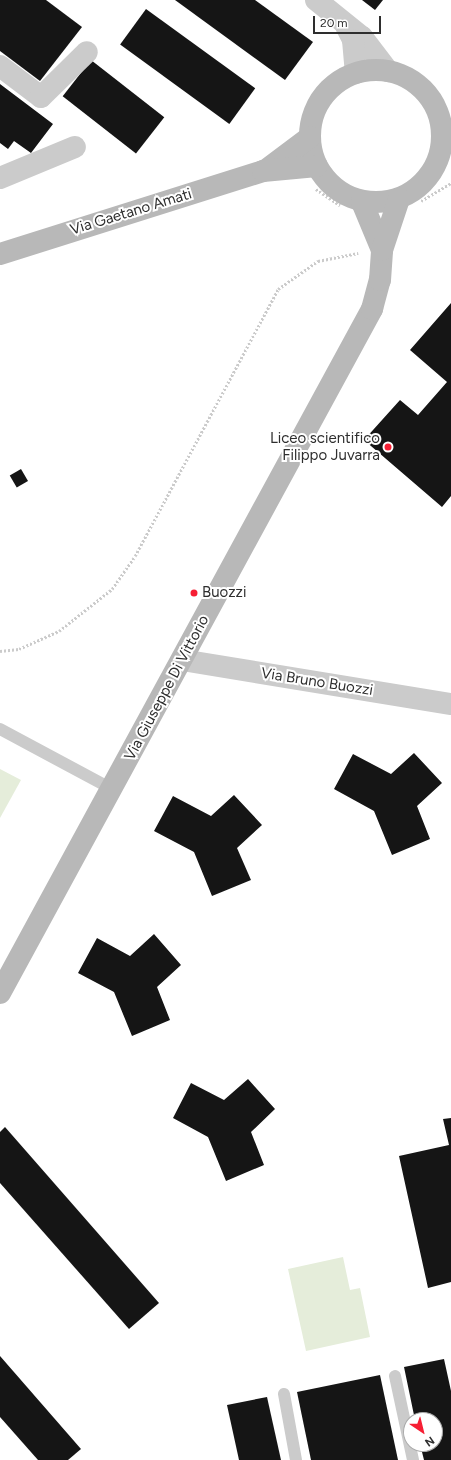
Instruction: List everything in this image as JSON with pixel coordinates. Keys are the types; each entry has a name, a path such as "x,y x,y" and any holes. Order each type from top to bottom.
{"street":[{"path":"316,0 346,26 362,37 388,71"},
{"path":"346,26 353,40 356,73"},
{"path":"0,66 41,96 87,52"},
{"path":"388,71 405,76 431,98 447,134 441,153 426,180 407,204 362,202 335,189 317,166 310,137 313,116 322,97 337,82 356,73 388,71"},
{"name":"Via Gaetano Amati","path":"263,171 310,137"},
{"path":"0,178 76,147"},
{"name":"Via Gaetano Amati","path":"0,254 263,171 317,166"},
{"path":"426,180 451,174"},
{"name":"Via Giuseppe Di Vittorio","path":"362,202 382,250"},
{"name":"Via Giuseppe Di Vittorio","path":"0,993 372,309 380,280 382,250 407,204"},
{"name":"Via Bruno Buozzi","path":"182,660 451,704"}],"lane":[{"path":"0,729 112,789"},
{"path":"395,1376 413,1460"},
{"path":"284,1394 296,1460"}],"path":[{"path":"407,204 433,190 451,183"},
{"path":"0,651 19,649 59,631 112,589 135,556 278,289 318,261 382,250"}],"green space":[{"path":"0,769 21,780 0,818"},
{"path":"343,1257 350,1290 360,1288 370,1337 306,1351 288,1269"}],"building":[{"path":"0,0 46,0 82,27 40,81 0,51"},
{"path":"175,0 255,0 313,42 285,80"},
{"path":"362,0 383,0 375,10"},
{"path":"146,9 255,88 229,124 120,45"},
{"path":"91,60 164,117 136,154 63,96"},
{"path":"0,84 53,124 31,153 14,141 8,149 0,143"},
{"path":"451,303 451,496 442,507 364,440 400,400 418,415 447,382 410,350"},
{"path":"21,469 28,481 17,488 10,476"},
{"path":"414,753 442,783 417,806 430,839 392,855 374,811 334,789 353,754 391,774"},
{"path":"234,795 262,825 237,848 251,880 212,896 194,852 154,831 173,796 211,816"},
{"path":"154,934 181,965 157,987 170,1020 132,1036 114,992 78,973 97,938 130,956"},
{"path":"248,1079 275,1109 251,1132 264,1165 226,1181 208,1137 173,1118 191,1083 224,1100"},
{"path":"451,1118 451,1282 428,1288 399,1156 449,1145 443,1119"},
{"path":"5,1127 159,1303 129,1329 0,1183 0,1132"},
{"path":"0,1356 81,1449 68,1460 38,1460 0,1417"},
{"path":"444,1359 451,1391 451,1460 424,1460 422,1452 443,1452 443,1412 413,1412 404,1367"},
{"path":"380,1375 398,1460 311,1460 297,1392"},
{"path":"267,1397 281,1460 239,1460 227,1405"}],"place":[{"name":"Liceo scientifico Filippo Juvarra","path":"388,447"},
{"name":"Buozzi","path":"194,593"}]}
